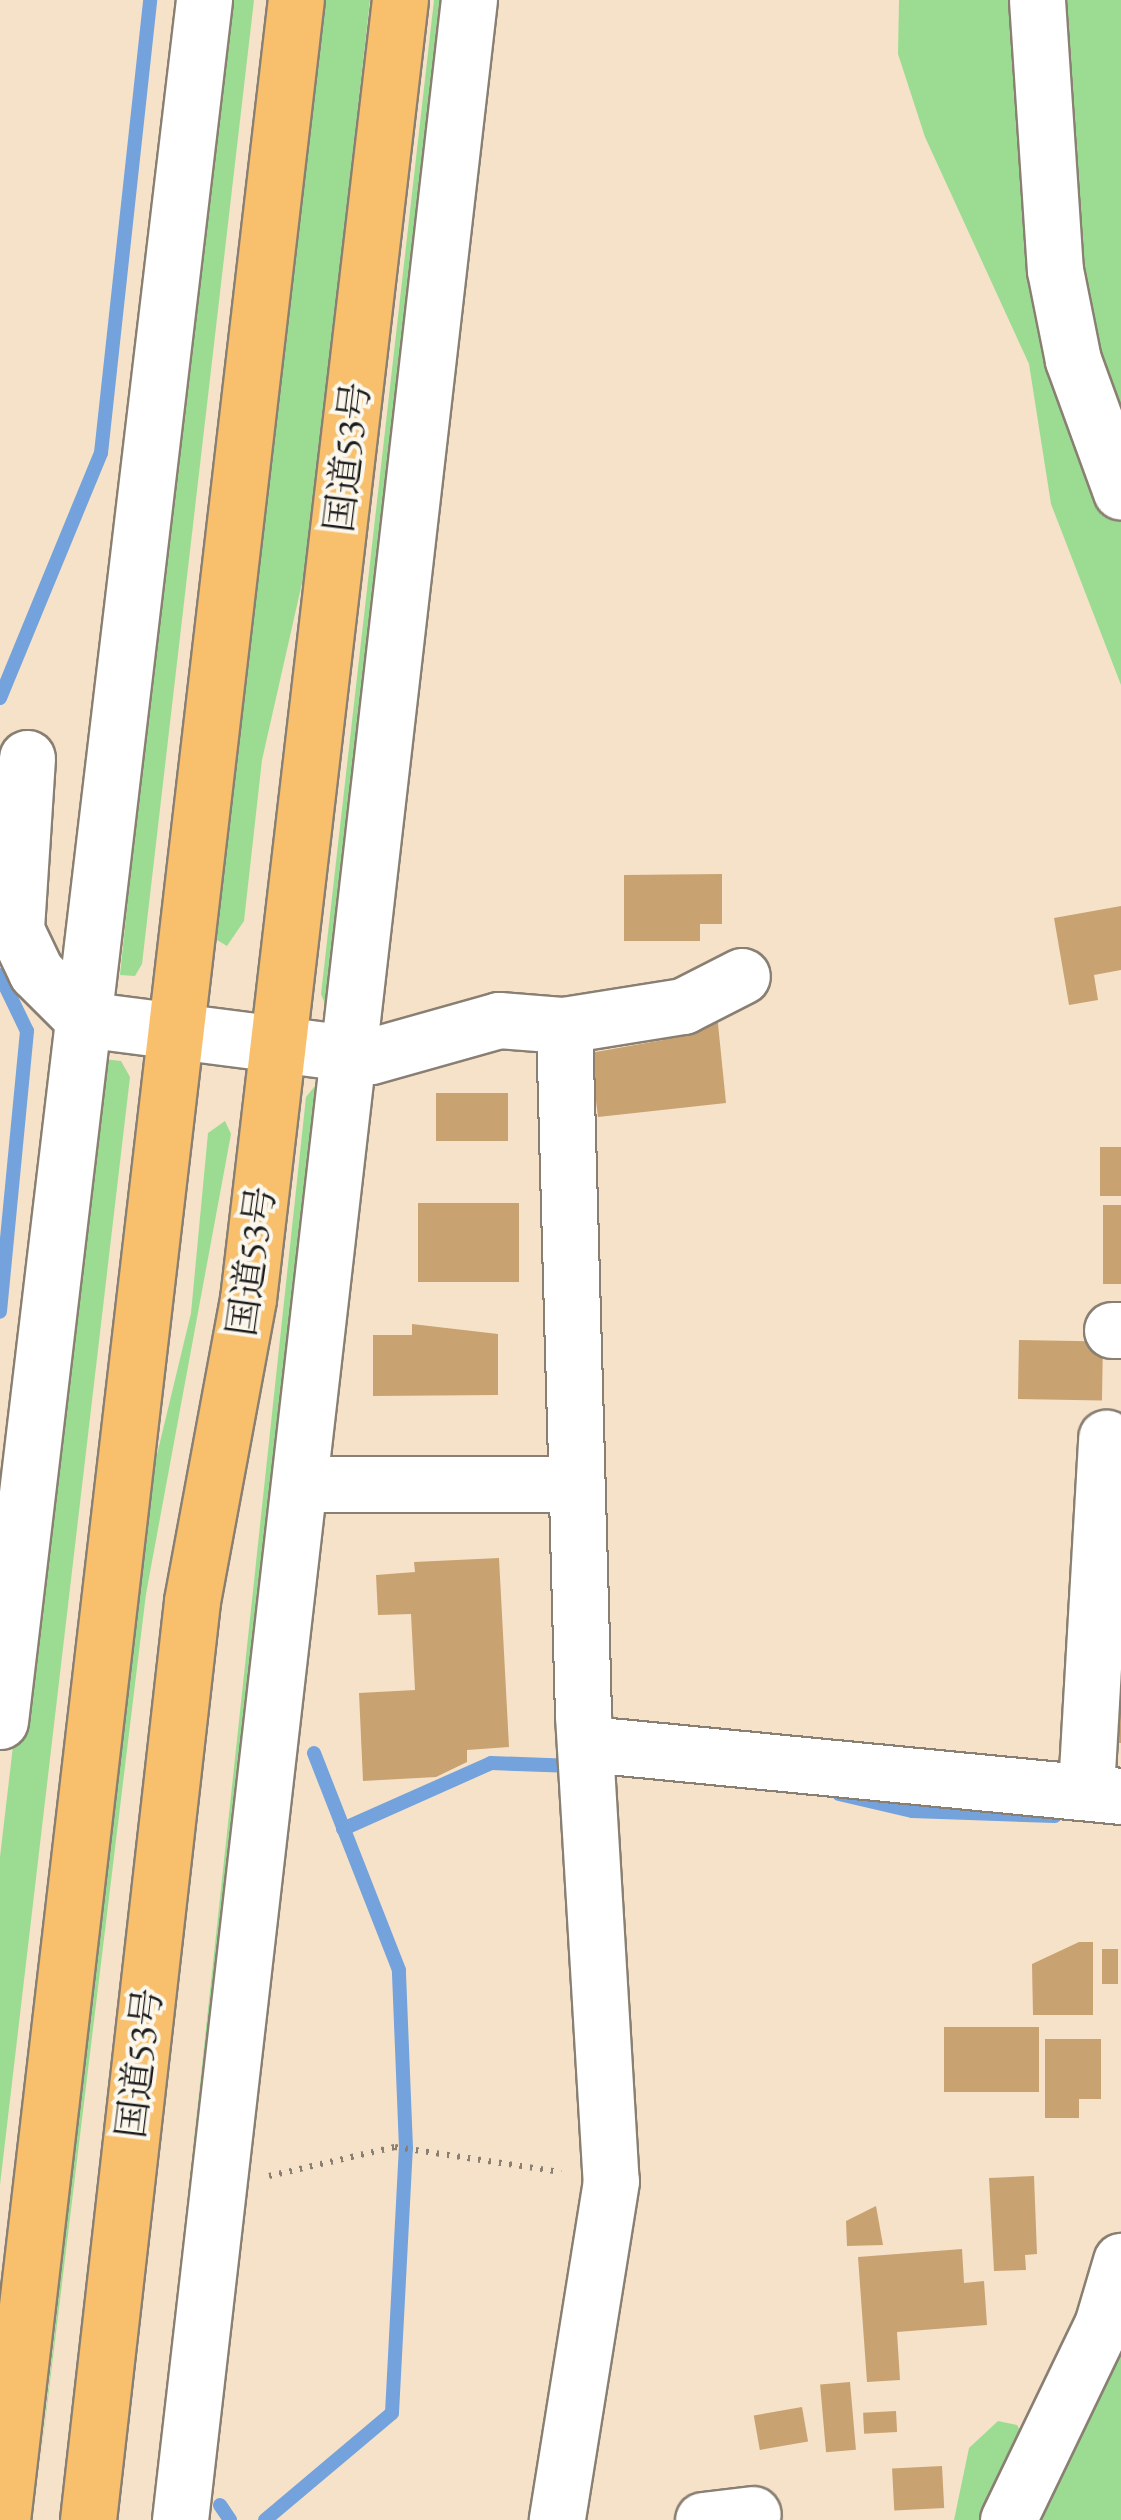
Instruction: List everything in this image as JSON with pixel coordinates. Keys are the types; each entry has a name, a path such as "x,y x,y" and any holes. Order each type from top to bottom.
{"highway":[{"path":"2,2520 172,1036 296,0"},
{"name":"国道53号","path":"88,2520 192,1601 248,1299 400,0"}],"street":[{"path":"0,1721 204,0"},
{"path":"180,2520 469,0"},
{"path":"1038,0 1055,270 1073,360 1121,492"},
{"path":"27,758 16,930 36,972 83,1019 172,1036 350,1055 499,1020 564,1026 682,1006 742,976"},
{"path":"556,2520 611,2181 574,1484 564,1026"},
{"path":"590,1759 781,1757 880,1778 1103,1792 1106,1438"},
{"path":"301,1484 574,1484"},
{"path":"1008,2520 1094,2342 1121,2262"}],"path":[{"path":"219,2186 395,2148 419,2148 611,2181"}],"green space":[{"path":"221,0 254,0 142,964 135,976 120,975"},
{"path":"321,0 370,0 307,561 262,760 244,921 227,946 217,940 216,917"},
{"path":"434,0 456,0 330,1017 321,994"},
{"path":"899,0 1025,0 1062,361 1121,521 1121,685 1051,504 1029,364 925,137 898,54"},
{"path":"1049,0 1121,0 1121,461 1081,357"},
{"path":"103,1059 121,1061 130,1077 0,2185 0,1857 92,1071"},
{"path":"323,1076 156,2494 306,1097"},
{"path":"225,1121 231,1134 146,1594 40,2464 148,1492 191,1313 208,1133"},
{"path":"1121,2297 1121,2520 1029,2520"},
{"path":"998,2421 1017,2425 1027,2443 991,2520 954,2520 969,2448"}],"building":[{"path":"722,874 722,924 700,924 700,941 624,941 624,875"},
{"path":"1121,906 1121,970 1094,975 1098,1000 1069,1005 1054,918"},
{"path":"717,1014 726,1103 598,1117 590,1053 663,1040 662,1027"},
{"path":"436,1093 508,1093 508,1141 436,1141"},
{"path":"1100,1147 1121,1147 1121,1196 1100,1196"},
{"path":"418,1203 519,1203 519,1282 418,1282"},
{"path":"1103,1205 1121,1205 1121,1284 1103,1284"},
{"path":"412,1324 498,1334 498,1395 373,1396 373,1335 412,1335"},
{"path":"1019,1340 1103,1341 1102,1400 1018,1399"},
{"path":"499,1558 509,1747 467,1750 467,1762 436,1777 363,1781 359,1693 415,1690 411,1614 378,1615 376,1575 415,1572 414,1562"},
{"path":"1108,1685 1121,1685 1121,1743 1104,1742"},
{"path":"1079,1942 1093,1942 1093,2015 1033,2015 1032,1964"},
{"path":"1102,1949 1118,1949 1118,1984 1102,1984"},
{"path":"944,2027 1039,2027 1039,2092 944,2092"},
{"path":"1045,2039 1101,2039 1101,2099 1079,2099 1079,2118 1045,2118"},
{"path":"1034,2176 1037,2254 1025,2255 1026,2270 994,2271 989,2178"},
{"path":"876,2206 883,2245 847,2246 846,2221"},
{"path":"962,2249 964,2283 984,2281 987,2325 897,2332 900,2380 867,2382 858,2257"},
{"path":"850,2382 856,2450 826,2452 820,2385"},
{"path":"802,2407 808,2441 760,2450 754,2416"},
{"path":"896,2411 897,2432 864,2434 863,2413"},
{"path":"942,2466 944,2508 894,2511 892,2469"}],"waterway":[{"path":"0,698 101,453 150,0"},
{"path":"0,975 27,1031 0,1312"},
{"path":"265,2520 392,2413 406,2148 399,1970 314,1753"},
{"path":"343,1829 491,1763 574,1766"},
{"path":"839,1794 912,1811 1055,1816"},
{"path":"220,2505 230,2520"}]}
